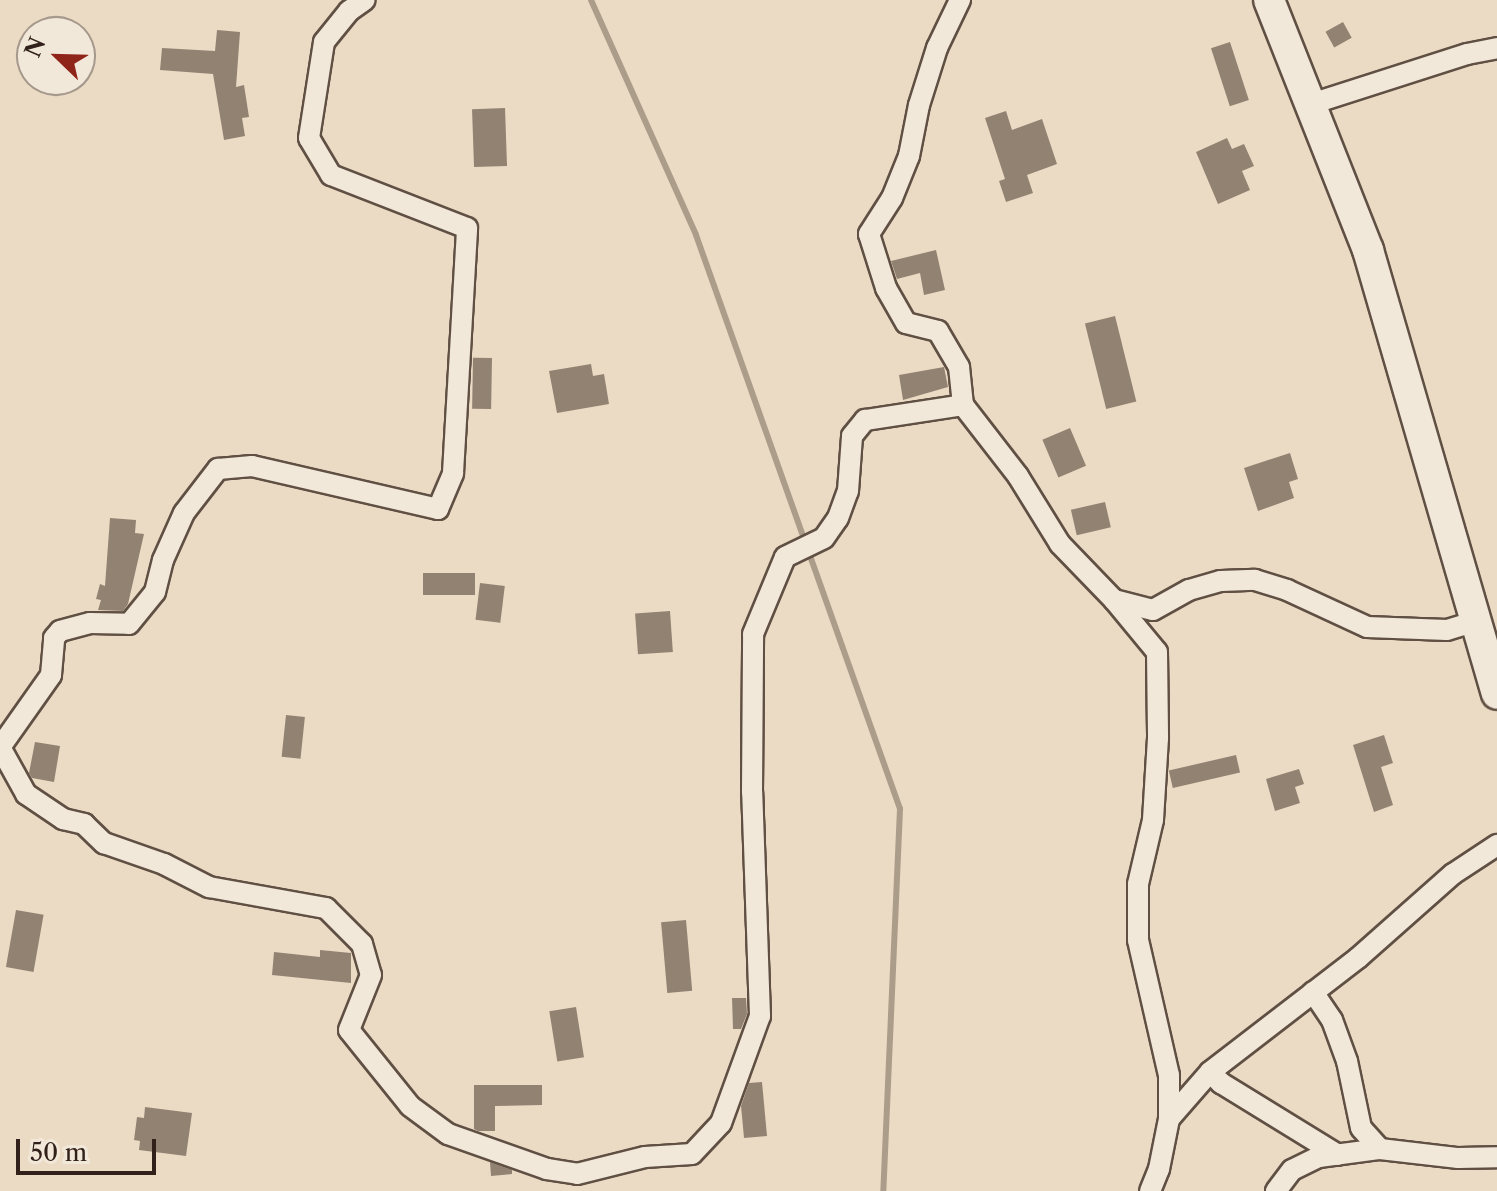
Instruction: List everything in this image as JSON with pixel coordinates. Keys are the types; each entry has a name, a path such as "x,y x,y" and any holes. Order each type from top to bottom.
{"street":[{"path":"365,0 349,11 324,42 309,138 331,175 467,228 453,473 438,509 252,466 218,469 184,513 163,560 155,592 129,624 90,623 60,631 54,638 51,675 0,747 26,794 63,819 84,824 104,843 164,864 209,887 326,908 362,944 371,975 349,1030 410,1106 448,1134 547,1169 577,1174 645,1157 692,1154 721,1123 760,1016 752,792 753,634 785,557 824,538 838,518 848,491 852,436 865,420 963,405"},
{"path":"960,0 937,48 919,105 909,156 892,198 869,234 886,288 906,323 938,331 959,367 963,405 1018,476 1060,544 1114,600 1157,652 1158,752 1153,820 1138,884 1138,940 1169,1075 1169,1119 1159,1169 1150,1191"},
{"path":"1269,0 1368,250 1497,694"},
{"path":"1308,105 1467,54 1497,48"},
{"path":"1114,600 1153,610 1189,590 1221,581 1255,580 1287,590 1367,627 1447,630 1476,621"},
{"path":"1169,1119 1210,1072 1358,958 1453,874 1497,845"},
{"path":"1313,992 1332,1020 1347,1061 1361,1128 1380,1149"},
{"path":"1210,1072 1221,1083 1338,1155"},
{"path":"1276,1191 1292,1170 1319,1157 1380,1149 1458,1158 1497,1157"}],"building":[{"path":"1343,22 1352,38 1334,47 1326,32"},
{"path":"217,30 240,32 236,87 244,85 249,117 242,118 245,136 224,140 213,74 160,70 162,48 215,51"},
{"path":"1230,42 1249,100 1230,106 1211,48"},
{"path":"505,108 507,166 474,167 472,109"},
{"path":"1006,111 1012,130 1042,119 1057,164 1027,175 1033,193 1006,202 999,181 1005,179 985,118"},
{"path":"1227,138 1232,149 1244,144 1254,166 1242,171 1250,190 1218,204 1196,152"},
{"path":"936,250 945,290 924,295 920,273 897,279 891,261"},
{"path":"1115,316 1136,401 1106,409 1085,323"},
{"path":"473,358 492,358 491,409 472,409"},
{"path":"591,364 593,376 604,374 609,404 557,413 549,371"},
{"path":"944,367 948,387 903,400 899,375"},
{"path":"1070,428 1086,466 1058,477 1042,440"},
{"path":"1290,453 1298,479 1289,482 1294,498 1258,511 1244,468"},
{"path":"1105,502 1111,527 1077,535 1071,510"},
{"path":"110,518 136,520 135,533 144,534 128,604 123,611 98,610 101,600 96,599 100,584 105,586"},
{"path":"423,573 475,573 475,595 423,595"},
{"path":"480,583 505,586 500,623 475,620"},
{"path":"670,611 673,652 638,654 635,613"},
{"path":"286,715 305,717 301,759 282,757"},
{"path":"1384,735 1393,763 1381,767 1393,805 1374,812 1353,745"},
{"path":"35,742 60,746 54,782 32,778 29,773"},
{"path":"1236,755 1240,773 1173,788 1169,771"},
{"path":"1299,769 1304,784 1295,787 1300,803 1275,811 1266,779"},
{"path":"16,910 44,915 34,972 6,967"},
{"path":"686,920 692,991 667,993 661,922"},
{"path":"320,950 351,953 351,983 272,975 274,952 320,957"},
{"path":"732,998 746,998 747,1014 741,1029 733,1029"},
{"path":"576,1007 584,1057 557,1062 549,1011"},
{"path":"762,1082 767,1136 744,1138 741,1106 749,1083"},
{"path":"474,1085 542,1085 542,1105 495,1106 495,1131 478,1131 474,1129"},
{"path":"145,1107 192,1113 186,1156 139,1150 140,1141 134,1140 137,1117 144,1118"},
{"path":"490,1162 512,1170 512,1174 491,1176"}],"waterway":[{"path":"591,0 696,235 900,809 883,1191"}]}
